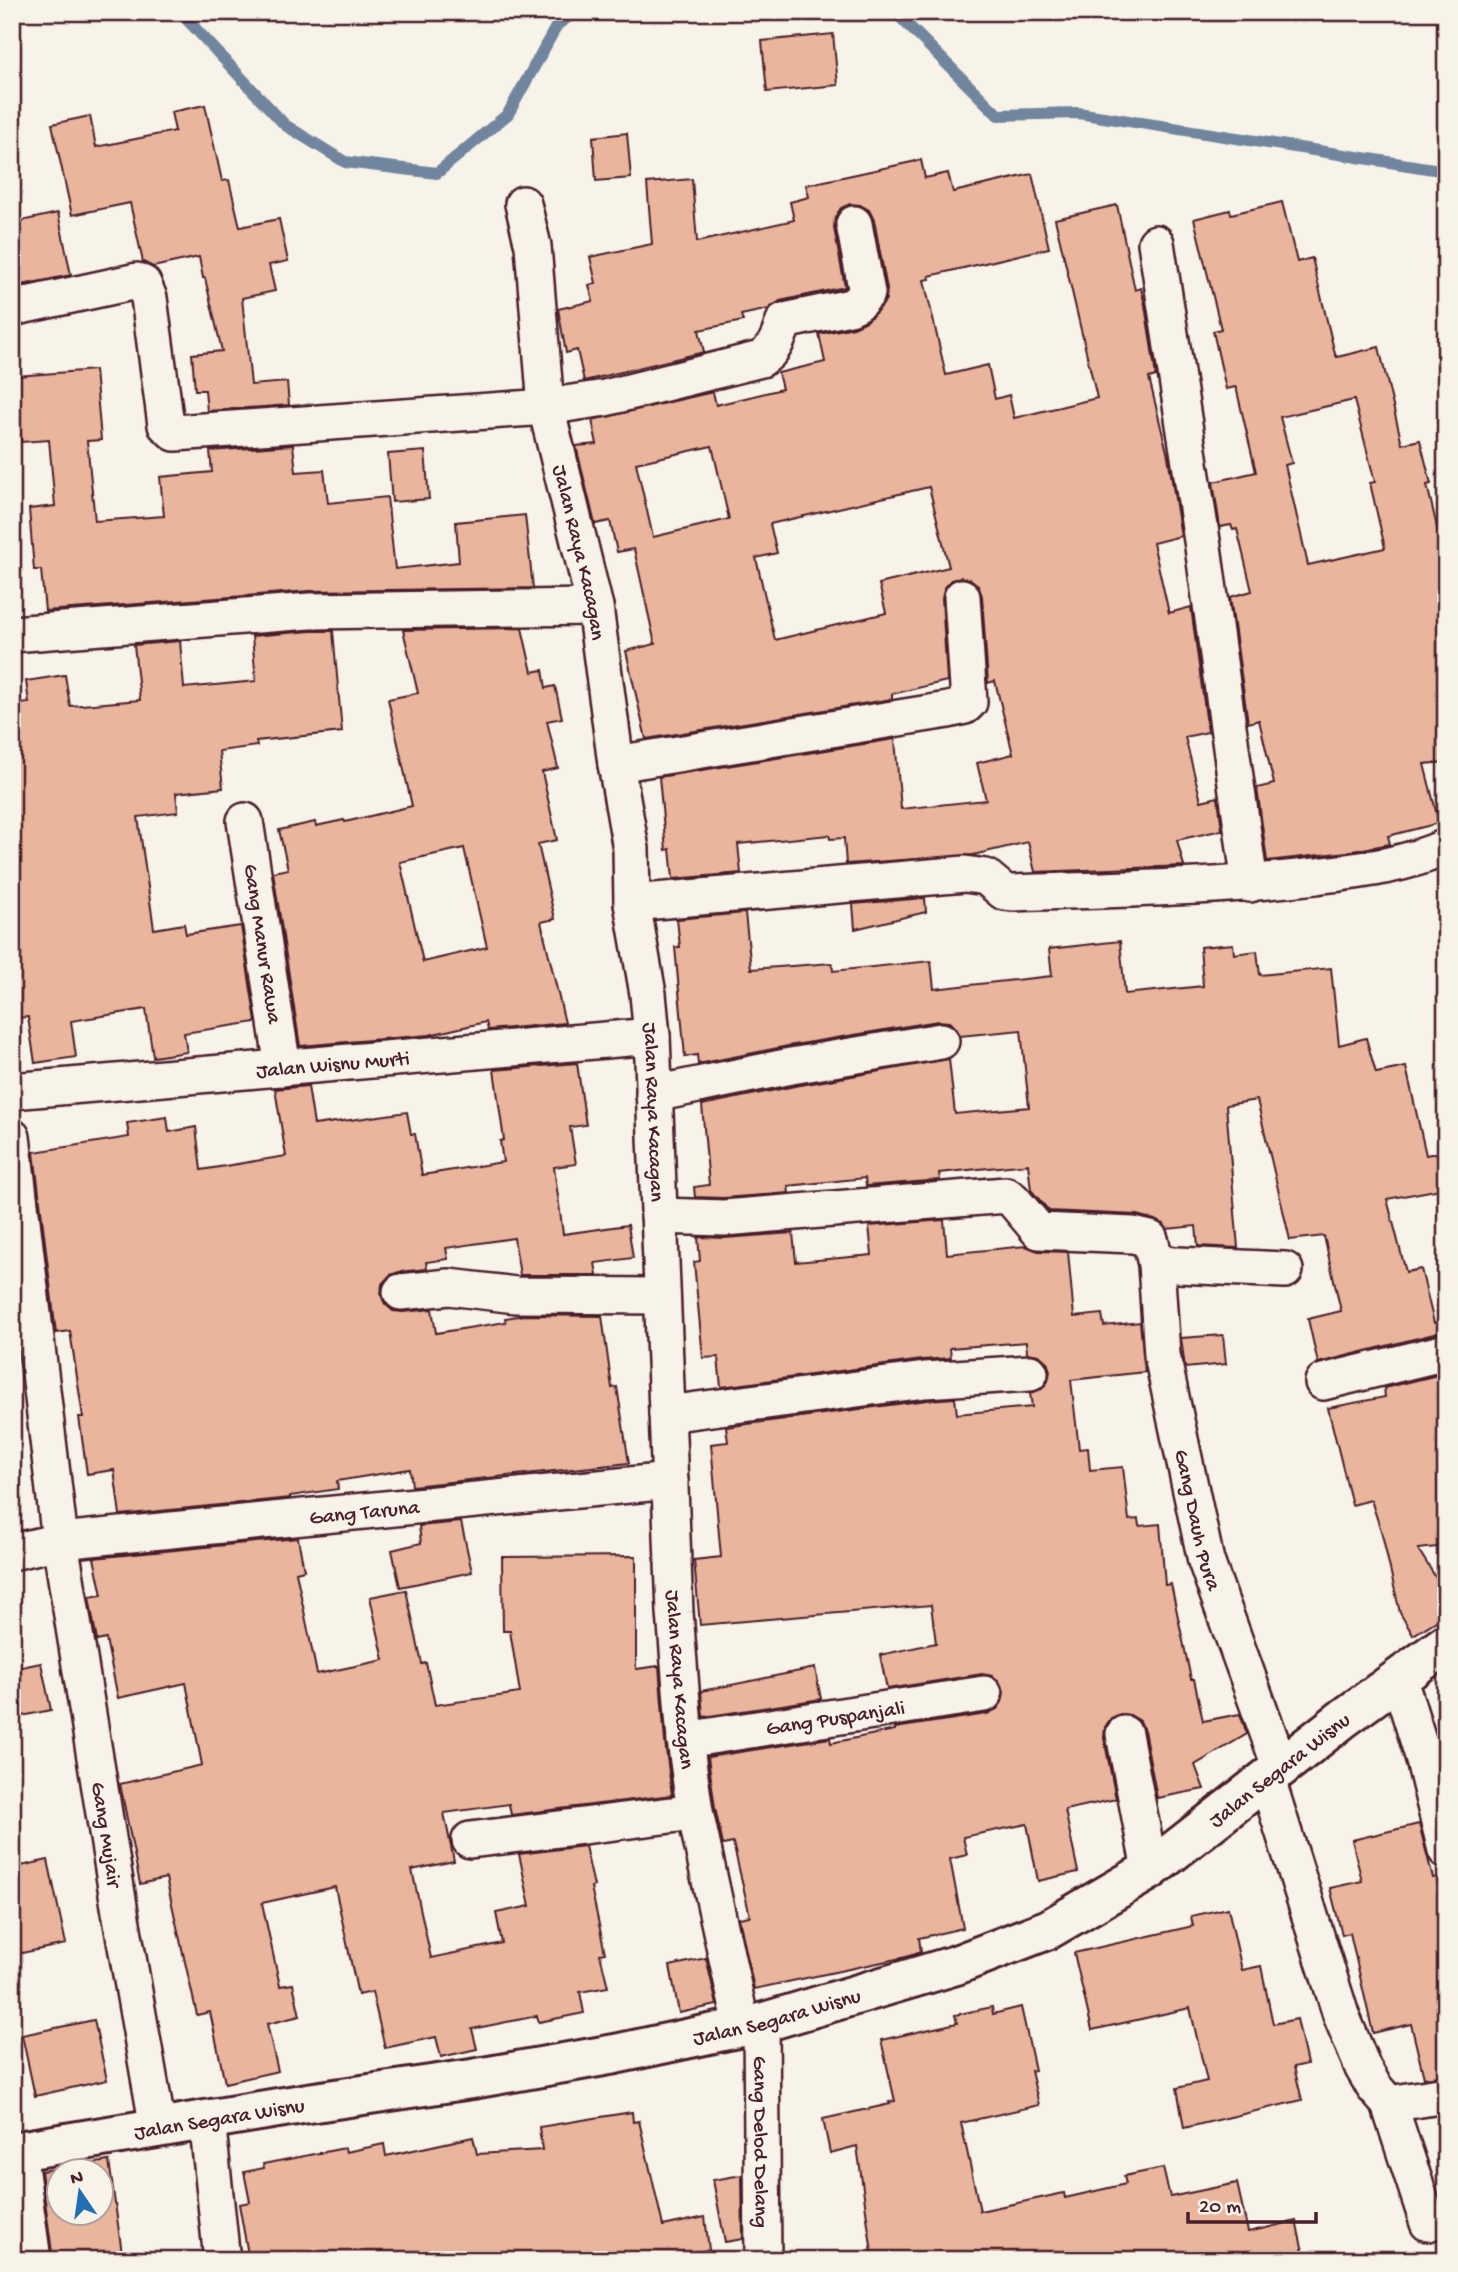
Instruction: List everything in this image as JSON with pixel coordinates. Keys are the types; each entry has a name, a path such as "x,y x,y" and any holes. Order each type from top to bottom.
{"street":[{"name":"Jalan Raya Kacagan","path":"523,204 533,246 547,407 595,607 616,764 631,849 632,903 648,994 652,1036 675,1612 685,1740 695,1812 752,2025"},
{"path":"12,308 137,281 143,284 149,298 166,425 175,433 547,407 605,398 761,359 771,352 781,334 784,321 858,303 867,293 853,224"},
{"path":"1156,243 1203,547 1250,884"},
{"path":"616,764 965,706 969,702 962,597"},
{"path":"12,634 310,611 595,607"},
{"name":"Gang Manur Rawa","path":"245,821 283,1068"},
{"path":"632,903 965,874 986,877 1003,892 1012,893 1250,884 1389,866 1426,856 1446,847"},
{"name":"Jalan Wisnu Murti","path":"12,1091 652,1036"},
{"path":"654,1094 791,1066 941,1041"},
{"name":"Gang Mujair","path":"12,1138 60,1541 158,2128"},
{"path":"659,1216 723,1218 1006,1195 1039,1231 1133,1235 1150,1239 1156,1264 1285,1270"},
{"name":"Gang Dauh Pura","path":"1156,1264 1162,1355 1206,1561 1274,1774 1341,2015 1363,2068 1374,2087 1389,2104 1427,2223"},
{"path":"401,1292 449,1287 516,1295 662,1296"},
{"path":"1323,1382 1446,1352"},
{"path":"667,1413 925,1380 1030,1373"},
{"name":"Gang Taruna","path":"12,1552 60,1541 670,1481"},
{"name":"Jalan Segara Wisnu","path":"15,2152 615,2054 752,2025 956,1965 1049,1930 1150,1870 1343,1718 1446,1644"},
{"path":"1399,1679 1423,1756 1446,1850"},
{"name":"Gang Puspanjali","path":"685,1740 984,1694"},
{"path":"1124,1734 1150,1870"},
{"path":"470,1840 695,1812"},
{"name":"Gang Delod Delang","path":"752,2025 763,2260"},
{"path":"1389,2104 1446,2095"},
{"path":"207,2119 222,2260"},
{"path":"15,2152 33,2260"}],"building":[{"path":"833,34 838,85 767,92 762,41"},
{"path":"205,105 222,181 229,180 240,227 279,219 288,261 269,265 275,291 242,298 251,385 287,382 289,405 207,411 205,390 195,390 192,354 222,351 199,257 153,267 143,262 130,203 72,215 52,124 90,116 96,147 175,131 171,112"},
{"path":"627,133 631,178 596,181 593,137"},
{"path":"921,160 925,178 948,173 953,192 1032,174 1049,248 929,276 930,279 924,280 946,375 988,365 995,399 1009,395 1014,418 1097,398 1055,219 1117,205 1135,290 1141,288 1145,305 1156,376 1149,378 1168,456 1181,536 1153,543 1169,613 1191,607 1208,732 1185,737 1201,801 1218,797 1222,830 1177,840 1184,866 1035,872 1028,842 973,855 846,864 844,838 830,839 829,835 738,844 741,873 673,879 670,849 666,850 659,777 895,739 901,809 986,800 977,763 1013,754 995,681 988,683 982,596 978,585 961,577 951,580 944,589 942,598 947,681 892,694 892,699 646,739 626,651 655,644 634,549 617,552 610,521 595,524 576,446 597,444 592,420 713,392 716,405 782,389 778,373 825,362 819,334 854,327 867,321 886,299 887,289 874,220 869,210 850,204 841,208 835,217 834,228 845,287 780,301 769,309 741,315 743,321 699,330 704,352 584,381 577,350 566,353 558,309 593,301 589,285 596,283 590,257 652,244 647,183 692,179 697,242 794,220 790,202 809,197 806,185","holes":["712,446 729,519 653,537 636,463","929,487 949,567 879,584 886,613 775,640 756,558 777,553 770,524"]},
{"path":"1282,202 1297,262 1312,258 1335,354 1337,357 1379,347 1402,444 1420,440 1431,484 1427,485 1446,565 1446,762 1424,764 1439,823 1388,836 1390,844 1267,861 1257,788 1274,784 1259,720 1248,723 1230,597 1252,591 1237,529 1233,530 1231,525 1220,527 1213,482 1256,472 1236,387 1226,389 1213,331 1221,329 1194,219 1230,210 1231,214","holes":["1354,400 1375,482 1370,483 1385,548 1308,565 1285,465 1292,463 1280,417"]},
{"path":"58,213 71,275 12,287 12,223"},
{"path":"95,370 101,440 87,441 95,521 164,516 160,477 212,472 210,451 293,445 296,472 324,470 328,503 387,497 395,569 459,562 456,522 525,515 533,588 309,591 45,611 41,570 34,570 29,509 55,506 49,440 21,442 16,376"},
{"path":"425,451 429,499 392,502 388,454"},
{"path":"522,628 532,672 543,670 546,688 555,686 562,718 547,721 558,768 542,772 557,840 538,844 555,919 541,922 565,1023 488,1030 486,1022 429,1035 300,1046 273,872 288,869 279,830 315,822 316,826 344,820 345,822 412,806 388,699 418,693 403,630","holes":["464,848 487,947 423,962 400,862"]},
{"path":"333,631 342,732 256,741 257,746 219,751 223,788 176,793 178,812 138,817 154,929 184,924 186,934 241,926 256,1022 184,1033 187,1052 153,1057 146,1009 71,1021 76,1057 35,1063 28,1017 15,1018 12,1001 12,705 29,703 26,681 65,675 70,706 140,700 134,645 180,641 184,688 256,681 252,636"},
{"path":"925,898 926,912 855,929 853,904"},
{"path":"745,913 751,969 832,963 833,971 931,961 934,989 1052,976 1049,949 1120,941 1125,994 1203,986 1200,947 1233,944 1234,954 1257,951 1260,975 1331,968 1339,1045 1366,1038 1376,1073 1406,1067 1426,1155 1446,1151 1446,1188 1387,1199 1406,1272 1421,1269 1434,1323 1439,1321 1442,1332 1318,1363 1308,1319 1341,1311 1324,1236 1290,1240 1257,1100 1226,1105 1238,1248 1198,1246 1196,1226 1167,1229 1164,1224 1137,1215 1049,1211 1031,1190 1028,1164 939,1173 940,1180 866,1186 865,1178 788,1186 789,1193 723,1198 695,1197 694,1187 709,1185 702,1105 949,1059 955,1114 1029,1107 1021,1030 960,1036 949,1022 938,1021 698,1064 697,1055 685,1057 675,947 680,947 677,919"},
{"path":"577,1063 586,1125 570,1127 576,1164 554,1167 563,1234 628,1225 633,1258 595,1263 597,1275 520,1275 514,1238 446,1248 448,1259 426,1262 427,1269 390,1275 382,1284 381,1295 385,1304 393,1311 432,1309 436,1333 506,1322 505,1318 525,1315 602,1316 612,1388 617,1387 629,1463 412,1486 410,1469 337,1481 338,1489 290,1498 120,1515 114,1470 87,1474 79,1417 83,1417 70,1331 56,1333 34,1152 129,1137 127,1123 167,1117 169,1132 196,1127 201,1170 286,1156 275,1089 308,1086 314,1125 407,1112 411,1134 415,1134 422,1175 503,1162 500,1141 504,1140 494,1070"},
{"path":"944,1220 947,1254 1026,1246 1038,1251 1068,1252 1074,1317 1102,1314 1104,1326 1140,1322 1145,1372 1071,1380 1079,1449 1088,1448 1090,1470 1123,1467 1129,1520 1138,1519 1139,1526 1160,1524 1165,1585 1171,1584 1191,1679 1194,1679 1203,1721 1240,1714 1247,1734 1195,1765 1204,1789 1157,1798 1140,1721 1130,1715 1120,1714 1111,1718 1105,1727 1104,1738 1116,1799 1065,1810 1078,1872 1038,1881 1027,1824 963,1837 967,1855 950,1859 963,1928 919,1938 921,1952 906,1957 754,1989 739,1918 750,1916 733,1843 723,1845 708,1757 830,1738 831,1743 895,1728 987,1714 997,1709 1004,1692 999,1681 982,1674 887,1689 880,1655 936,1643 931,1605 700,1625 694,1560 721,1557 711,1444 728,1442 726,1427 927,1400 955,1398 957,1414 1032,1407 1030,1393 1042,1389 1048,1381 1050,1371 1047,1362 1039,1355 1027,1353 1026,1342 950,1348 951,1358 721,1387 718,1357 703,1358 694,1262 700,1261 698,1237 725,1238 793,1233 796,1262 872,1255 869,1226"},
{"path":"1223,1335 1226,1364 1185,1368 1181,1338"},
{"path":"1446,1373 1446,1546 1418,1549 1446,1594 1446,1615 1413,1635 1400,1613 1382,1534 1371,1500 1352,1505 1328,1408 1385,1397 1384,1388"},
{"path":"461,1522 472,1572 400,1587 392,1550 421,1543 419,1526"},
{"path":"298,1538 304,1570 296,1572 317,1674 384,1660 370,1597 406,1590 422,1664 426,1663 435,1705 520,1693 510,1631 503,1631 502,1557 636,1556 636,1669 659,1666 672,1795 511,1815 509,1804 444,1813 454,1861 412,1870 431,1958 502,1943 496,1913 530,1906 519,1854 585,1846 605,1953 600,1954 608,1987 580,1992 584,2013 539,2022 537,2016 472,2029 477,2049 441,2057 436,2037 385,2048 372,1992 358,1995 335,1887 262,1903 280,1986 293,1984 300,2016 267,2024 278,2071 225,2083 210,2012 197,2015 166,1878 140,1884 120,1784 202,1765 186,1683 118,1698 106,1639 97,1641 89,1597 102,1595 94,1558"},
{"path":"41,1663 51,1710 12,1718 12,1669"},
{"path":"815,1668 821,1699 703,1717 701,1691"},
{"path":"1419,1824 1433,1878 1438,1877 1446,1913 1446,2075 1424,2078 1411,2024 1373,2033 1350,1933 1342,1935 1330,1888 1362,1881 1352,1840"},
{"path":"48,1860 66,1944 12,1955 12,1868"},
{"path":"1228,1908 1242,1970 1261,1966 1273,2024 1297,2019 1307,2064 1294,2067 1302,2100 1184,2128 1177,2088 1207,2081 1190,2008 1092,2030 1074,1953 1193,1926 1191,1916"},
{"path":"706,1958 717,2005 679,2013 670,1966"},
{"path":"992,2007 993,2014 1021,2007 1035,2070 1031,2071 1039,2105 961,2123 980,2211 1064,2193 1065,2198 1126,2184 1124,2176 1163,2168 1170,2197 1237,2183 1248,2232 1296,2221 1305,2260 873,2260 857,2146 830,2153 823,2119 895,2101 881,2040 957,2023 955,2015"},
{"path":"94,2020 107,2080 35,2096 22,2035"},
{"path":"632,2112 633,2122 639,2121 663,2226 705,2217 709,2250 670,2255 671,2260 249,2260 239,2204 250,2202 244,2172 264,2168 263,2164 345,2148 346,2152 384,2144 386,2156 473,2137 477,2154 542,2150 539,2127"},
{"path":"46,2170 46,2208 41,2171"},
{"path":"742,2175 743,2239 725,2242 713,2180"},
{"path":"116,2210 123,2260 53,2260 48,2226 116,2226"}],"waterway":[{"path":"180,12 285,125 345,162 437,173 508,114 557,25 575,12"},
{"path":"891,12 899,16 998,115 1078,113 1446,171"}]}
